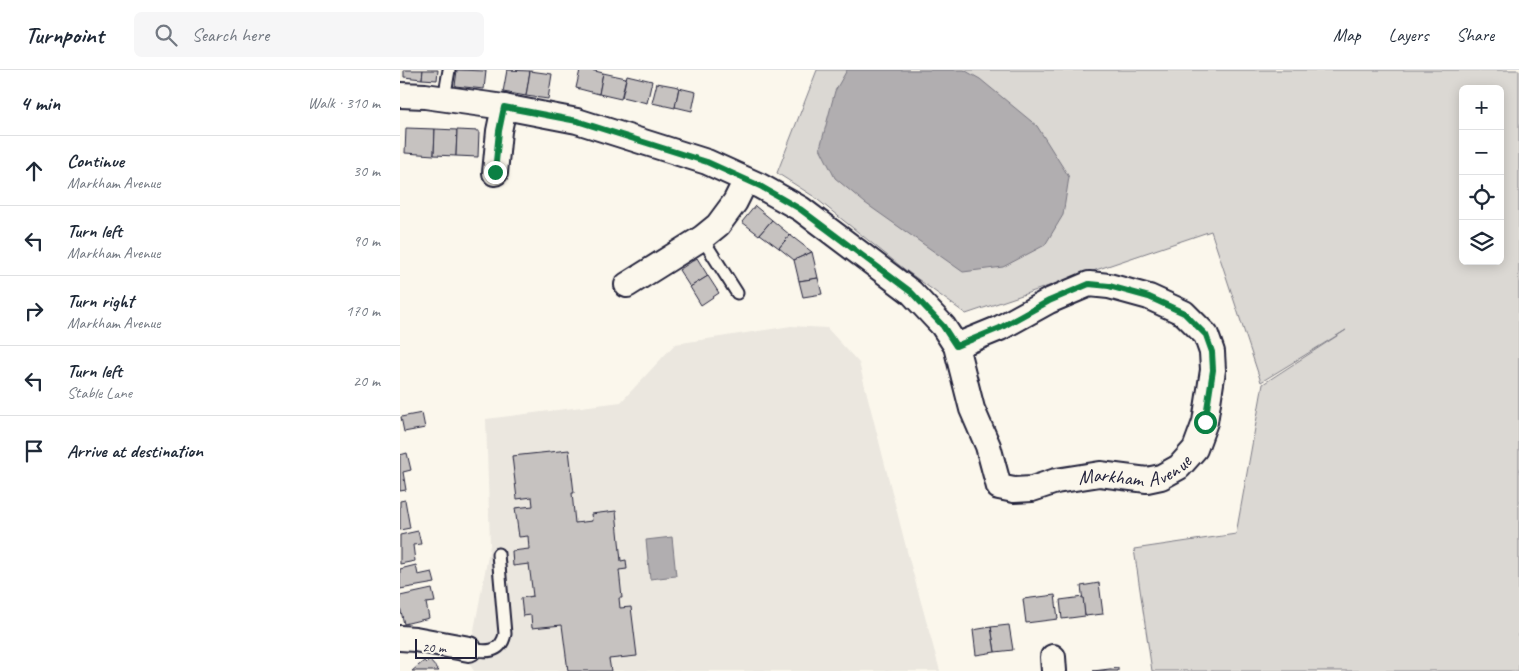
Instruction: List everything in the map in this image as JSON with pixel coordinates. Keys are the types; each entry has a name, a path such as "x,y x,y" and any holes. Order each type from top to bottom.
{"street":[{"name":"Markham Avenue","path":"400,95 425,96 504,107 577,121 707,162 760,186 800,209 911,292 943,326 956,346 972,409 988,446 999,487 1014,490 1032,489 1056,481 1100,474 1147,480 1161,476 1179,467 1195,449 1205,422 1213,370 1212,352 1206,335 1184,313 1149,297 1109,286 1089,284 1049,301 1000,328 956,346"},
{"path":"495,172 499,131 504,107"},
{"path":"627,285 702,238 718,225 735,202 746,180"},
{"path":"400,638 415,639 469,650"}],"lane":[{"path":"444,99 449,70"},
{"path":"702,238 737,293"},
{"path":"469,650 486,652 493,650 504,641 498,554"}],"shaded area":[{"path":"817,70 1519,70 1519,671 1152,671 1134,549 1236,534 1263,384 1346,330 1261,382 1211,231 966,314 904,269 813,196 777,173"},
{"path":"847,70 964,70 980,79 1037,126 1069,177 1063,215 1045,245 1003,267 963,272 865,203 835,178 820,148 835,91"},
{"path":"791,326 827,328 859,363 940,671 474,671 468,662 490,545 486,419 621,402 675,344"},
{"path":"672,537 676,576 650,579 646,540"}],"building":[{"path":"404,70 423,70 422,79 404,77"},
{"path":"423,70 438,70 437,80 422,79"},
{"path":"457,70 486,71 484,89 455,86"},
{"path":"507,70 530,71 526,96 503,92"},
{"path":"580,70 603,73 599,94 576,88"},
{"path":"530,71 552,74 548,99 526,96"},
{"path":"603,73 626,78 621,99 599,94"},
{"path":"627,75 652,81 647,103 622,97"},
{"path":"657,83 679,87 675,108 652,103"},
{"path":"679,88 696,92 692,111 675,107"},
{"path":"406,128 435,129 434,155 405,153"},
{"path":"435,129 457,130 456,156 434,155"},
{"path":"457,130 479,131 478,157 456,156"},
{"path":"755,206 772,220 759,235 742,222"},
{"path":"772,220 790,235 779,248 760,234"},
{"path":"790,235 812,252 794,260 779,248"},
{"path":"812,252 818,278 799,281 794,260"},
{"path":"697,258 708,276 690,287 679,270"},
{"path":"708,276 719,293 701,305 690,287"},
{"path":"818,278 822,294 803,297 799,281"},
{"path":"422,413 425,428 404,432 401,417"},
{"path":"569,450 575,523 592,521 591,514 616,511 621,561 626,560 627,569 619,570 622,598 619,598 620,608 631,607 637,656 609,659 611,671 568,671 562,625 532,628 531,615 523,616 521,598 533,596 529,564 513,566 512,551 529,549 528,536 519,537 515,508 533,506 532,497 517,499 512,456"},
{"path":"407,453 411,470 403,472 406,490 400,491 400,455"},
{"path":"405,500 410,528 400,530 400,501"},
{"path":"418,531 421,544 413,545 415,561 400,564 400,535"},
{"path":"416,565 418,575 432,572 435,583 400,589 400,569"},
{"path":"1099,583 1103,614 1085,616 1081,586"},
{"path":"432,589 435,602 426,603 429,618 404,624 400,607 400,596"},
{"path":"1055,595 1058,619 1026,623 1023,599"},
{"path":"1083,597 1085,616 1062,619 1060,600"},
{"path":"1009,625 1013,650 995,652 991,627"},
{"path":"991,627 995,652 976,655 973,630"},
{"path":"429,660 439,671 412,671 424,661 426,663"},
{"path":"1118,668 1118,671 1093,671"}],"route":[{"path":"495,172 499,131 504,107 577,121 707,162 760,186 800,209 911,292 943,326 956,346 1000,328 1049,301 1089,284 1109,286 1149,297 1184,313 1206,335 1212,352 1213,370 1205,422"}]}
